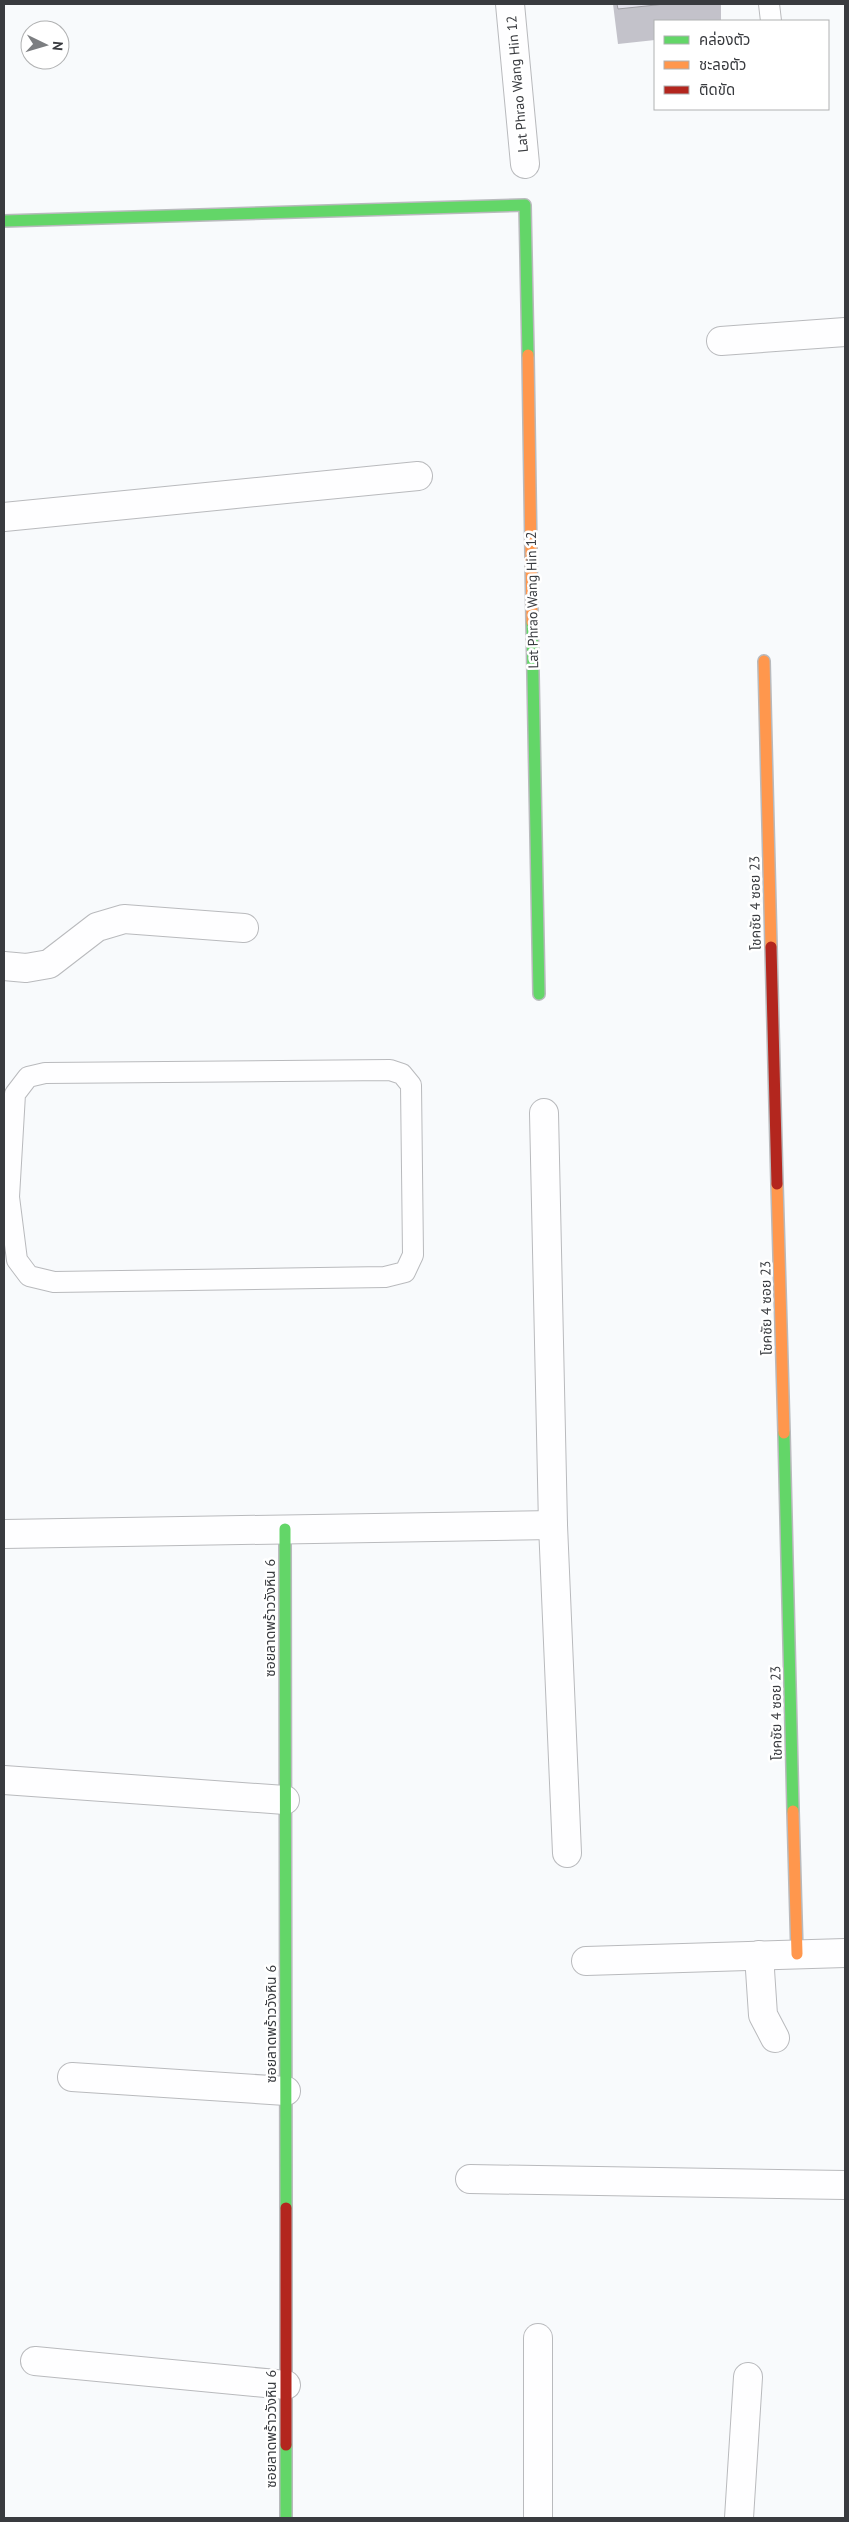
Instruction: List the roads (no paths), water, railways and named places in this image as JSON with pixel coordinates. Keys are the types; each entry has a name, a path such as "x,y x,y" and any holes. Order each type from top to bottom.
{"street":[{"name":"Lat Phrao Wang Hin 12","path":"510,4 525,164"},
{"name":"Lat Phrao Wang Hin 12","path":"4,222 525,205 539,994"},
{"path":"721,341 845,332"},
{"path":"4,517 418,476"},
{"name":"โชคชัย 4 ซอย 23","path":"764,661 797,1954"},
{"path":"4,966 26,968 49,964 97,926 124,919 244,928"},
{"path":"544,1113 553,1525 567,1853"},
{"path":"4,1534 553,1525"},
{"name":"ซอยลาดพร้าววังหิน 6","path":"285,1529 286,2518"},
{"path":"4,1780 285,1800"},
{"path":"586,1962 845,1953"},
{"path":"759,1955 763,2015 775,2038"},
{"path":"72,2077 286,2091"},
{"path":"470,2178 845,2185"},
{"path":"538,2338 538,2518"},
{"path":"35,2361 286,2385"},
{"path":"739,2518 748,2377"}],"lane":[{"path":"769,4 771,20"},
{"path":"390,1070 402,1074 411,1085 413,1255 405,1272 385,1277 54,1282 29,1276 17,1260 6,1196 16,1094 28,1077 45,1072 390,1070"}]}
